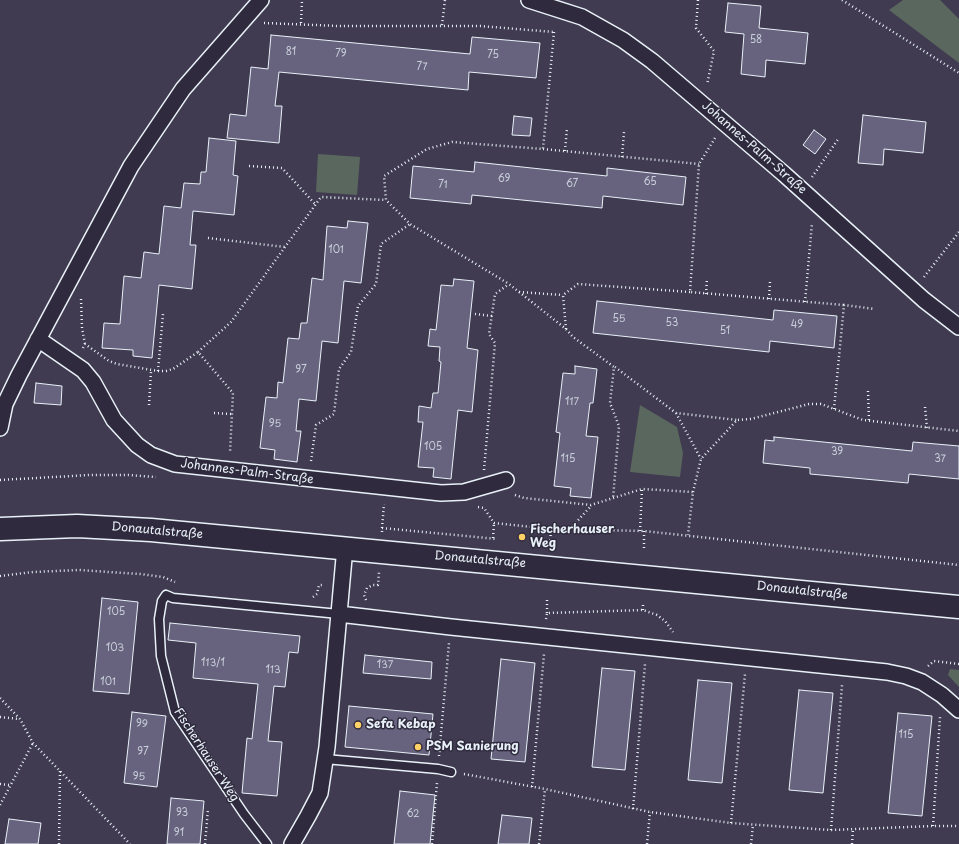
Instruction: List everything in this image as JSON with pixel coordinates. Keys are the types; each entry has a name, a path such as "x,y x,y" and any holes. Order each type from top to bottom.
{"main road":[{"name":"Donautalstraße","path":"0,529 57,526 112,527 345,547 959,607"}],"street":[{"path":"0,428 5,404 38,339 131,166 184,89 261,0"},
{"name":"Johannes-Palm-Straße","path":"529,0 582,17 623,40 652,61 821,207 913,291 959,326"},
{"name":"Johannes-Palm-Straße","path":"38,339 83,370 90,378 110,413 125,433 144,450 159,459 175,464 309,480 448,493 464,492 506,480"},
{"path":"292,844 320,793 325,759 345,547"},
{"path":"339,614 368,619 887,672 915,679 929,686 959,710"}],"lane":[{"name":"Fischerhauser Weg","path":"267,844 244,814 175,712 161,656 159,619 162,601 166,595 174,598 339,614"},
{"path":"325,759 438,769 451,772"}],"path":[{"path":"301,23 302,0"},
{"path":"442,25 445,0"},
{"path":"698,0 696,28 714,51 703,104"},
{"path":"842,0 959,73"},
{"path":"543,149 556,8"},
{"path":"241,23 301,23 339,26 480,26 554,32"},
{"path":"690,292 699,164 724,123"},
{"path":"565,151 567,128"},
{"path":"622,157 624,132"},
{"path":"802,191 839,138"},
{"path":"699,164 452,142 426,149 384,176 386,200 410,224 509,284 566,329 573,337 676,413 701,459"},
{"path":"250,166 282,168 315,204"},
{"path":"85,344 109,361 123,366 158,372 166,371 180,365 198,352 231,322 321,197 386,200"},
{"path":"804,302 812,222 821,207"},
{"path":"309,480 316,425 334,414 339,369 351,352 358,306 376,284 381,244 410,224"},
{"path":"913,291 959,232"},
{"path":"208,238 285,247"},
{"path":"706,294 707,278"},
{"path":"769,299 770,282"},
{"path":"509,284 495,294 492,316 490,334 495,343 484,463 484,486 524,498 591,505 642,489 692,492"},
{"path":"519,292 562,295 578,284 875,308"},
{"path":"562,295 566,329"},
{"path":"74,364 85,344 82,328 81,298"},
{"path":"834,409 844,305"},
{"path":"158,372 162,314"},
{"path":"475,314 492,316"},
{"path":"198,352 233,393 229,470"},
{"path":"613,499 618,426 610,403 614,367"},
{"path":"149,405 151,371"},
{"path":"868,391 869,421"},
{"path":"676,413 737,420 751,419 809,404 821,404 849,416 869,421 959,431"},
{"path":"925,407 927,428"},
{"path":"214,412 232,414"},
{"path":"688,535 692,492 701,459 737,420"},
{"path":"382,528 386,488"},
{"path":"642,489 642,531 644,551"},
{"path":"591,505 570,530 642,531 688,535 959,564"},
{"path":"493,538 494,523"},
{"path":"550,544 551,529"},
{"path":"0,576 41,571 86,570 164,577 176,582"},
{"path":"532,787 548,598"},
{"path":"643,605 643,610"},
{"path":"546,613 643,610 657,615 665,621"},
{"path":"432,844 451,627"},
{"path":"633,809 646,647"},
{"path":"732,823 746,657"},
{"path":"915,679 934,661 959,664"},
{"path":"831,830 843,667"},
{"path":"932,826 942,695"},
{"path":"0,698 20,719 33,743 130,844"},
{"path":"0,717 20,719"},
{"path":"0,805 33,743"},
{"path":"59,844 60,771"},
{"path":"451,772 545,789 633,809 732,823 831,830 959,826"},
{"path":"0,784 10,785"},
{"path":"539,844 545,789"},
{"path":"205,844 208,809"},
{"path":"647,844 650,812"},
{"path":"751,844 753,825"},
{"path":"852,844 853,829"}],"shaded area":[{"path":"903,0 940,0 959,19 959,63 889,10"},
{"path":"318,154 360,157 357,195 316,192"},
{"path":"640,405 677,427 683,453 680,477 630,472"},
{"path":"950,669 959,670 959,687 948,675"}],"building":[{"path":"728,3 761,6 759,28 808,33 805,64 766,60 765,77 741,74 744,34 725,32"},
{"path":"271,35 470,54 472,37 540,43 536,78 469,72 468,90 279,72 275,106 282,106 279,143 227,138 230,114 246,116 251,67 268,69"},
{"path":"863,115 926,122 923,153 884,149 883,165 858,163"},
{"path":"514,116 532,118 530,136 512,135"},
{"path":"814,130 826,139 815,154 803,145"},
{"path":"209,138 236,141 233,175 238,176 234,215 193,211 190,245 196,245 192,289 159,285 152,358 133,356 133,350 102,348 104,323 120,324 124,276 141,278 144,252 159,254 164,206 181,208 184,183 200,184 201,172 206,172"},
{"path":"475,162 607,176 607,168 686,177 683,205 603,196 602,208 472,195 471,204 410,198 413,166 474,172"},
{"path":"348,221 368,223 361,283 344,281 338,343 322,341 316,401 299,399 296,431 301,431 297,462 274,459 275,450 260,448 266,397 277,398 278,382 283,383 288,338 299,339 301,323 307,323 312,278 323,280 327,226 347,228"},
{"path":"454,279 474,281 467,348 478,350 472,412 458,410 451,479 433,477 434,468 418,467 423,422 418,422 419,406 431,408 433,393 438,393 441,362 439,361 440,347 428,346 430,329 436,330 441,285 453,286"},
{"path":"597,301 773,320 774,310 837,316 834,348 770,341 769,352 593,333"},
{"path":"575,366 597,369 593,403 590,403 586,436 598,437 591,498 570,496 571,488 554,486 560,433 556,432 563,373 575,374"},
{"path":"36,383 62,386 61,405 34,403"},
{"path":"774,437 912,451 913,442 959,446 959,479 909,474 908,483 810,474 810,468 763,463 765,440 774,441"},
{"path":"102,598 138,602 129,694 93,691"},
{"path":"170,623 300,636 298,653 289,652 285,687 274,686 268,741 282,742 277,796 242,793 247,738 252,739 258,684 193,678 196,643 168,640"},
{"path":"365,655 432,662 431,679 363,673"},
{"path":"501,659 535,663 525,762 491,759"},
{"path":"602,668 635,671 625,770 592,767"},
{"path":"698,680 732,683 722,783 688,780"},
{"path":"799,690 833,693 823,793 789,790"},
{"path":"349,706 433,714 429,755 345,747"},
{"path":"132,712 166,716 157,787 124,783"},
{"path":"898,713 932,716 922,816 888,813"},
{"path":"400,791 435,795 430,844 394,844"},
{"path":"171,798 204,801 200,844 167,844"},
{"path":"502,815 532,818 529,844 498,844"},
{"path":"9,819 41,823 38,844 5,844"}],"place":[{"name":"Fischerhauser Weg","path":"522,537"},
{"name":"Sefa Kebap","path":"358,725"},
{"name":"PSM Sanierung","path":"418,747"}]}
